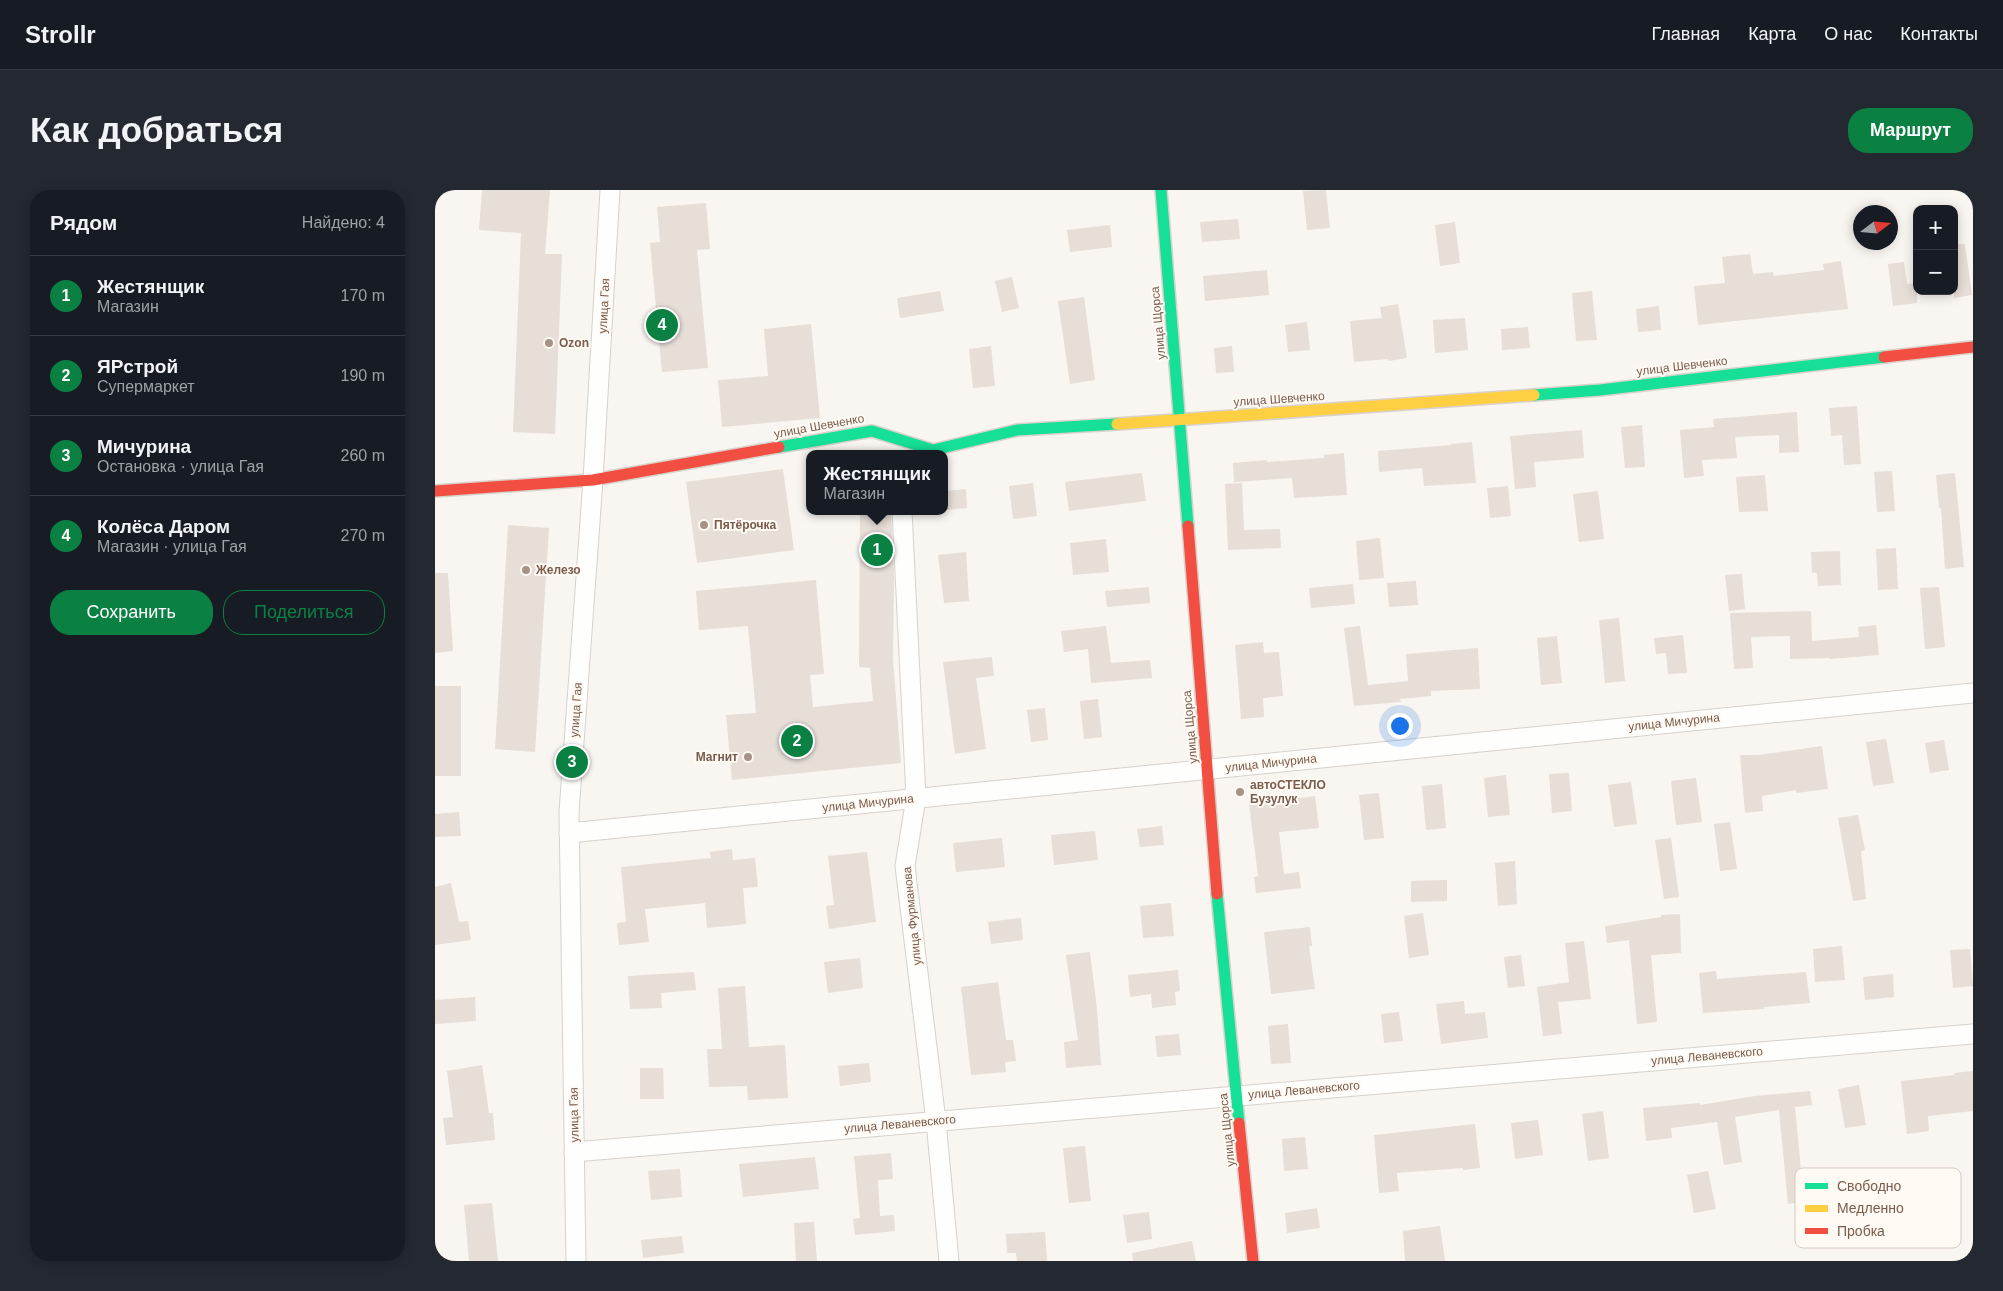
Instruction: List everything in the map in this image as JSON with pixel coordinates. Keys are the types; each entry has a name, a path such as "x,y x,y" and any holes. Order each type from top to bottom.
{"street":[{"name":"улица Гая","path":"576,1261 569,812 593,480 611,190"},
{"name":"улица Щорса","path":"1161,190 1219,919 1253,1261"},
{"name":"улица Шевченко","path":"939,450 1017,430 1600,390 1973,347"},
{"name":"улица Шевченко","path":"435,491 593,480 872,431 925,450"},
{"name":"улица Фурманова","path":"902,515 916,798 905,866 936,1121 949,1261"},
{"name":"улица Мичурина","path":"569,833 1973,693"},
{"name":"улица Леваневского","path":"574,1152 1973,1034"}],"building":[{"path":"482,190 550,190 545,254 562,254 555,434 513,432 521,233 479,230"},
{"path":"1326,190 1330,228 1307,230 1303,191"},
{"path":"706,203 710,249 697,250 708,368 662,372 650,243 660,242 657,207"},
{"path":"1238,219 1240,239 1202,242 1200,222"},
{"path":"1455,222 1460,263 1440,266 1435,225"},
{"path":"1110,225 1112,247 1070,252 1067,230"},
{"path":"1958,244 1965,244 1972,295 1954,298 1954,295 1958,295"},
{"path":"1750,254 1753,274 1773,272 1774,276 1824,270 1823,264 1841,261 1848,309 1698,325 1694,286 1725,283 1722,257"},
{"path":"1904,262 1907,284 1913,283 1913,295 1917,295 1917,303 1893,306 1888,264"},
{"path":"1267,270 1269,295 1205,301 1203,276"},
{"path":"1012,277 1019,308 1002,312 995,281"},
{"path":"940,291 944,311 900,318 897,298"},
{"path":"1592,291 1597,340 1576,341 1572,293"},
{"path":"1084,297 1095,380 1070,384 1058,301"},
{"path":"1398,304 1407,358 1389,361 1388,359 1354,362 1350,321 1382,318 1380,307"},
{"path":"1659,306 1661,330 1638,332 1636,309"},
{"path":"1465,318 1468,350 1435,353 1433,320"},
{"path":"1307,322 1310,350 1288,352 1285,325"},
{"path":"811,324 820,418 722,427 718,380 768,376 764,329"},
{"path":"1528,327 1530,348 1502,350 1501,329"},
{"path":"991,346 995,386 973,388 969,349"},
{"path":"1232,346 1234,372 1216,373 1214,348"},
{"path":"1857,406 1861,464 1844,465 1842,435 1831,436 1829,408"},
{"path":"1797,412 1799,452 1779,453 1779,435 1735,437 1737,458 1702,460 1704,476 1684,478 1680,430 1714,427 1713,419"},
{"path":"1642,425 1645,467 1625,468 1621,427"},
{"path":"1582,430 1584,458 1534,462 1536,487 1515,489 1510,436"},
{"path":"1472,442 1476,483 1424,486 1422,468 1379,472 1378,451"},
{"path":"1344,453 1347,495 1294,498 1292,478 1234,482 1233,463 1324,458 1324,455"},
{"path":"783,469 794,550 697,563 686,482"},
{"path":"1892,471 1895,511 1877,512 1874,472"},
{"path":"1142,473 1146,501 1069,511 1065,482"},
{"path":"1955,473 1964,567 1945,569 1941,508 1939,508 1936,475"},
{"path":"1765,475 1768,511 1739,512 1736,477"},
{"path":"1033,483 1037,516 1013,519 1009,486"},
{"path":"1242,483 1244,530 1280,529 1281,548 1228,550 1225,484"},
{"path":"1508,486 1511,516 1490,518 1487,488"},
{"path":"966,489 967,508 948,510 948,491"},
{"path":"1598,491 1604,539 1579,542 1573,494"},
{"path":"860,515 891,515 894,574 893,659 901,763 732,780 726,715 756,713 748,626 699,630 696,591 816,580 824,674 810,675 813,707 873,701 870,668 859,667"},
{"path":"508,525 549,528 535,752 495,749"},
{"path":"1380,538 1384,578 1359,580 1356,541"},
{"path":"1106,539 1109,572 1073,575 1070,543"},
{"path":"1896,548 1898,589 1878,590 1876,549"},
{"path":"1840,551 1841,585 1818,586 1817,573 1812,573 1811,552"},
{"path":"966,552 969,601 944,603 938,555"},
{"path":"435,573 448,573 453,651 435,653"},
{"path":"1742,574 1745,609 1729,611 1725,575"},
{"path":"1416,581 1418,605 1389,607 1387,583"},
{"path":"1353,584 1355,604 1311,608 1309,588"},
{"path":"1149,587 1150,603 1107,607 1105,591"},
{"path":"1939,587 1945,647 1925,649 1920,588"},
{"path":"1811,611 1812,641 1859,637 1858,627 1876,625 1879,655 1830,659 1790,659 1790,636 1751,637 1753,668 1734,669 1730,613"},
{"path":"1619,618 1625,681 1605,683 1599,620"},
{"path":"1106,626 1111,663 1150,660 1152,678 1091,683 1088,649 1064,652 1061,631"},
{"path":"1360,626 1368,685 1408,681 1406,654 1478,648 1480,689 1431,691 1431,696 1400,699 1401,702 1354,706 1344,628"},
{"path":"1683,635 1687,673 1668,674 1666,653 1656,654 1654,638"},
{"path":"1557,636 1562,683 1541,685 1537,638"},
{"path":"1263,642 1264,653 1279,652 1283,696 1263,698 1264,717 1241,719 1235,645"},
{"path":"992,657 994,676 976,678 986,749 955,754 943,662"},
{"path":"435,686 461,686 461,776 435,776"},
{"path":"1098,699 1102,737 1084,739 1080,701"},
{"path":"1045,708 1048,740 1031,742 1027,710"},
{"path":"1886,739 1894,783 1873,786 1866,742"},
{"path":"1944,740 1949,770 1930,773 1925,743"},
{"path":"1822,746 1828,789 1796,793 1796,790 1762,796 1763,811 1745,813 1740,755 1758,755"},
{"path":"1569,773 1572,811 1552,813 1549,774"},
{"path":"1506,775 1510,815 1488,817 1484,778"},
{"path":"1696,778 1702,822 1676,825 1671,781"},
{"path":"1631,782 1637,824 1614,827 1608,785"},
{"path":"1442,784 1446,828 1426,830 1422,786"},
{"path":"1379,793 1384,838 1364,840 1359,795"},
{"path":"1315,796 1319,828 1279,832 1284,874 1299,872 1301,888 1256,893 1254,877 1258,876 1249,804"},
{"path":"459,812 461,836 435,837 435,814"},
{"path":"1858,815 1865,850 1861,851 1866,899 1853,901 1838,818"},
{"path":"1730,822 1737,869 1720,871 1714,824"},
{"path":"1162,826 1164,845 1140,847 1137,829"},
{"path":"1095,831 1098,860 1054,865 1051,835"},
{"path":"1002,838 1005,867 956,872 953,843"},
{"path":"1671,838 1679,897 1664,899 1655,840"},
{"path":"732,849 733,860 755,858 758,887 743,888 746,924 707,928 705,903 645,909 649,942 619,945 617,923 626,922 621,867 711,858 710,852"},
{"path":"867,852 876,922 829,929 826,906 834,905 828,856"},
{"path":"1515,861 1517,904 1498,906 1495,863"},
{"path":"1447,880 1447,901 1411,902 1411,881"},
{"path":"451,883 459,922 468,921 471,940 435,945 435,887"},
{"path":"1171,903 1174,936 1143,938 1140,906"},
{"path":"1423,913 1429,955 1409,958 1404,916"},
{"path":"1680,914 1681,953 1651,955 1657,1022 1637,1024 1629,940 1607,943 1605,926 1661,917 1661,915"},
{"path":"1021,918 1023,940 991,944 988,922"},
{"path":"1310,927 1312,946 1309,946 1315,989 1271,994 1264,932"},
{"path":"1584,941 1591,999 1558,1002 1562,1034 1543,1036 1537,987 1569,982 1565,943"},
{"path":"1842,946 1845,980 1815,982 1813,949"},
{"path":"1970,949 1973,986 1953,988 1950,950"},
{"path":"1090,952 1101,1065 1066,1068 1064,1042 1078,1040 1066,955"},
{"path":"1521,955 1525,986 1508,988 1504,957"},
{"path":"860,958 863,988 828,993 824,962"},
{"path":"1178,970 1180,991 1175,992 1176,1005 1152,1008 1151,994 1130,997 1128,975"},
{"path":"1716,971 1717,979 1806,972 1810,1003 1764,1007 1764,1009 1703,1013 1699,973"},
{"path":"694,972 696,990 661,993 662,1008 630,1009 628,976"},
{"path":"1893,974 1894,997 1865,1000 1863,977"},
{"path":"998,982 1006,1040 1013,1040 1016,1061 1005,1062 1006,1072 971,1075 961,987"},
{"path":"745,986 749,1047 785,1045 788,1098 748,1100 747,1086 709,1087 707,1049 722,1049 718,988"},
{"path":"475,997 476,1021 435,1024 435,1000"},
{"path":"1464,1001 1465,1014 1485,1012 1488,1038 1441,1044 1436,1004"},
{"path":"1399,1012 1403,1041 1384,1043 1381,1014"},
{"path":"1288,1024 1291,1063 1271,1064 1268,1026"},
{"path":"1179,1034 1181,1055 1157,1057 1155,1036"},
{"path":"869,1063 871,1082 840,1086 838,1066"},
{"path":"482,1065 489,1113 493,1113 495,1140 446,1145 443,1118 453,1117 447,1071"},
{"path":"640,1068 663,1068 664,1099 640,1099"},
{"path":"1973,1071 1973,1111 1928,1116 1929,1131 1907,1134 1901,1081"},
{"path":"1859,1085 1866,1125 1845,1128 1838,1089"},
{"path":"1810,1091 1812,1105 1795,1107 1801,1168 1795,1168 1795,1203 1788,1204 1779,1110 1735,1117 1742,1162 1724,1165 1717,1122 1671,1128 1672,1138 1646,1141 1643,1108 1700,1103 1700,1105 1755,1096"},
{"path":"1603,1111 1609,1158 1588,1161 1582,1114"},
{"path":"1538,1120 1543,1155 1515,1159 1511,1123"},
{"path":"1475,1124 1480,1168 1397,1173 1399,1191 1379,1193 1374,1135"},
{"path":"1305,1137 1308,1169 1284,1171 1282,1139"},
{"path":"1085,1146 1091,1201 1069,1203 1063,1148"},
{"path":"891,1153 893,1179 878,1180 880,1216 894,1215 895,1231 855,1235 853,1219 860,1218 854,1156"},
{"path":"815,1157 819,1189 743,1197 739,1164"},
{"path":"680,1169 682,1197 651,1200 648,1171"},
{"path":"1708,1171 1716,1209 1694,1213 1687,1175"},
{"path":"492,1203 498,1261 469,1261 464,1205"},
{"path":"1317,1208 1320,1228 1287,1233 1285,1213"},
{"path":"1149,1212 1152,1239 1127,1243 1123,1215"},
{"path":"814,1222 817,1261 796,1261 794,1223"},
{"path":"1440,1226 1445,1261 1405,1261 1403,1231"},
{"path":"1045,1232 1047,1261 1017,1261 1016,1253 1007,1253 1006,1234"},
{"path":"682,1236 684,1253 643,1258 641,1240"},
{"path":"1192,1241 1196,1261 1133,1261 1132,1253"}],"traffic: fast":[{"path":"1161,190 1188,526"},
{"path":"1534,395 1600,390 1884,357"},
{"path":"779,447 872,431 933,450 1017,430 1117,424"},
{"path":"1217,894 1239,1123"}],"traffic: slow":[{"path":"1117,424 1534,395"}],"traffic: jam":[{"path":"1884,357 1973,347"},
{"path":"435,491 593,480 779,447"},
{"path":"1188,526 1217,894"},
{"path":"1239,1123 1253,1261"}],"place":[{"name":"Колёса Даром","path":"662,325"},
{"name":"Ozon","path":"549,343"},
{"name":"Пятёрочка","path":"704,525"},
{"name":"Жестянщик","path":"877,550"},
{"name":"Железо","path":"526,570"},
{"name":"ЯРстрой","path":"797,741"},
{"name":"Магнит","path":"748,757"},
{"name":"Мичурина","path":"572,762"},
{"name":"автоСТЕКЛО Бузулук","path":"1240,792"}]}
